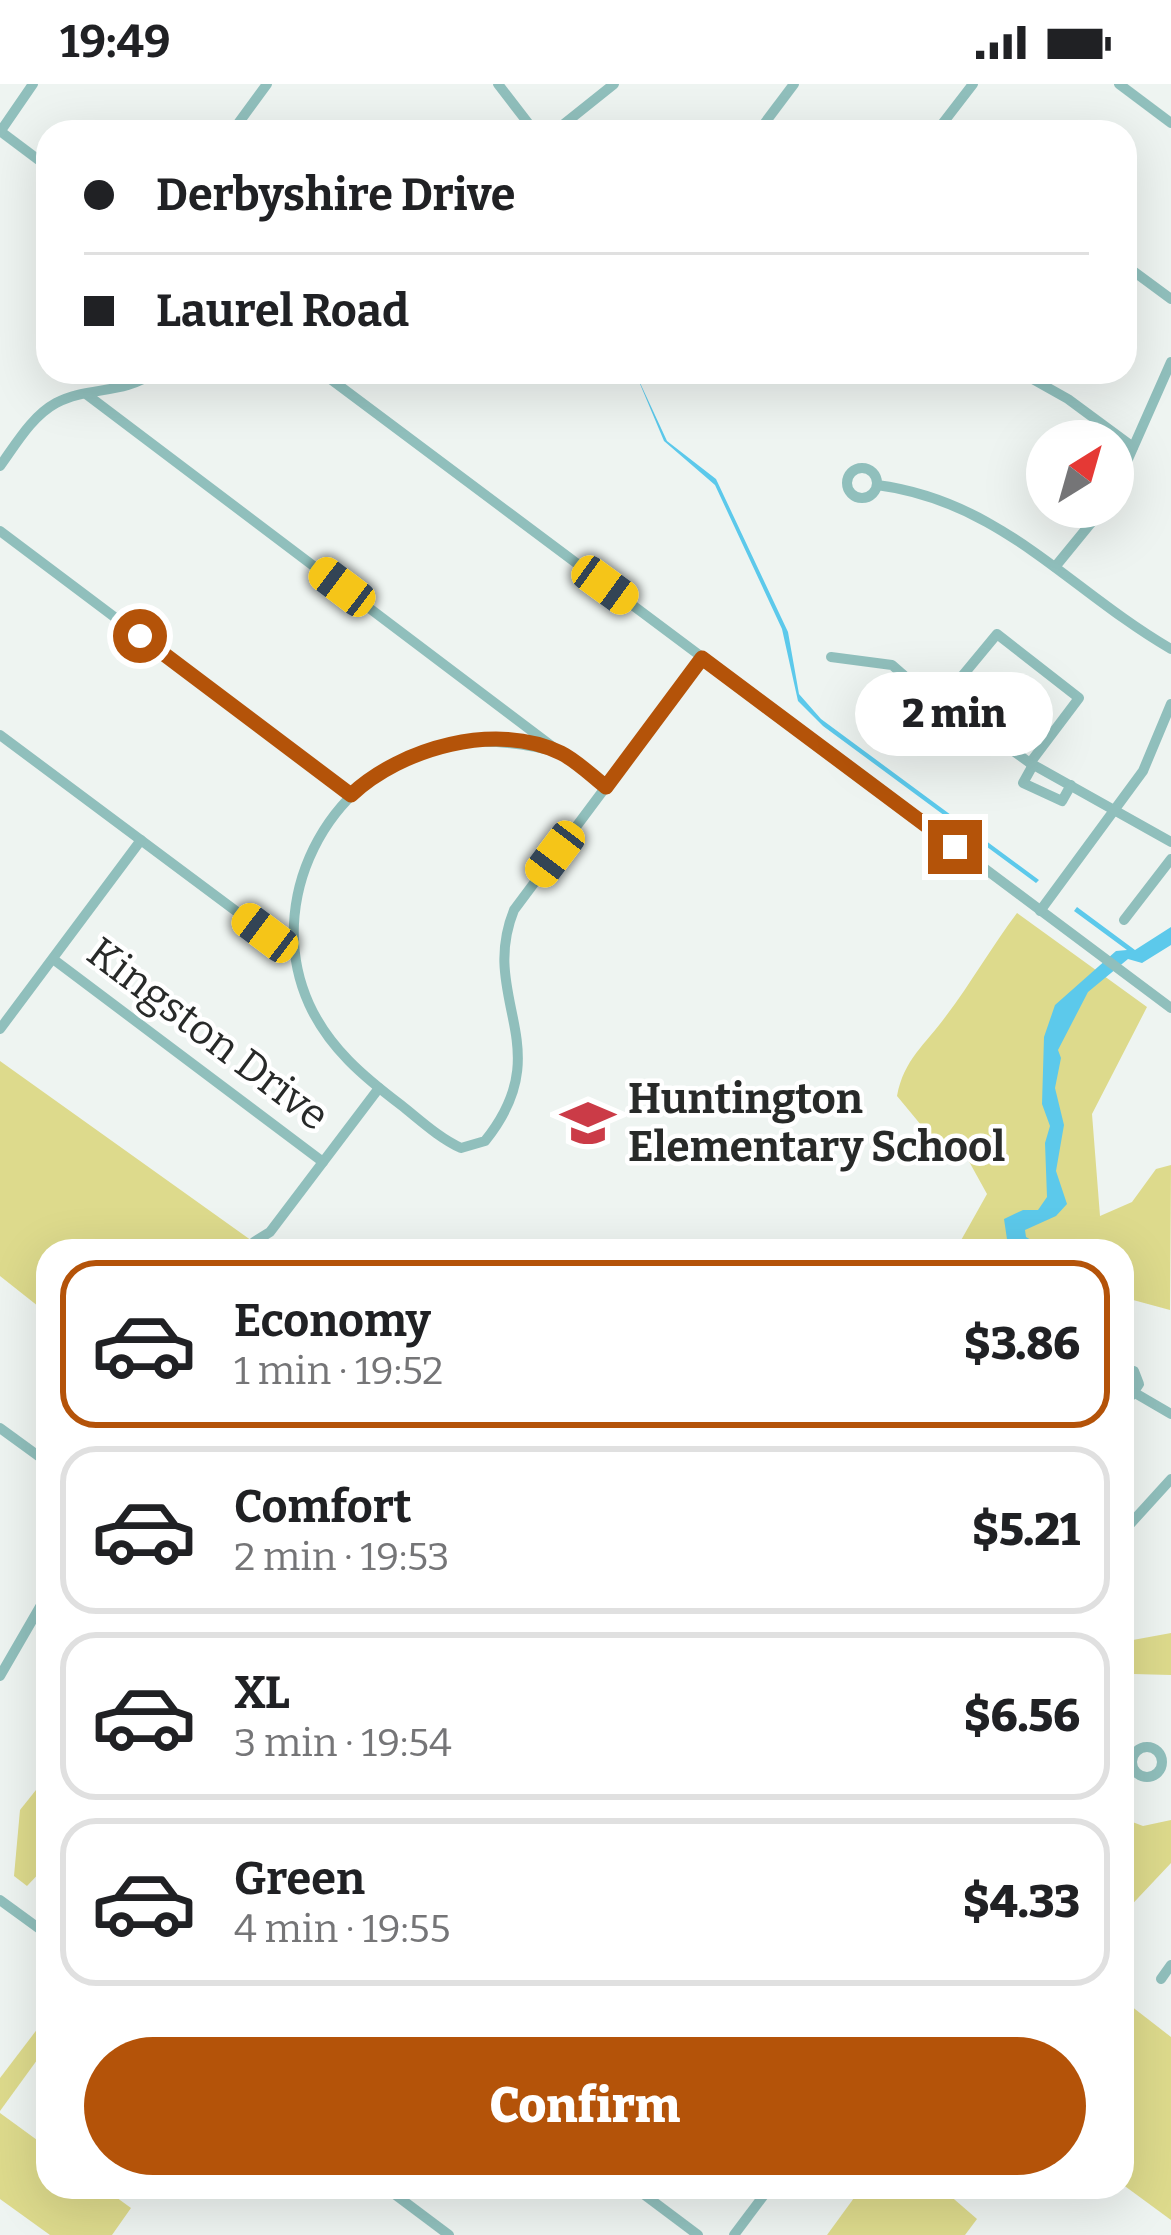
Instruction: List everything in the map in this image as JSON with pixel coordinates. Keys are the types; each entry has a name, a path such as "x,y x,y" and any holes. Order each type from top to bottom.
{"street":[{"path":"33,84 0,132 36,158"},
{"path":"247,120 267,84"},
{"path":"498,84 526,120"},
{"path":"569,120 614,84"},
{"path":"767,120 794,84"},
{"path":"945,120 973,84"},
{"path":"1118,84 1171,123"},
{"path":"1137,275 1171,299"},
{"path":"1134,443 1171,362"},
{"path":"0,466 42,412 62,400 134,384"},
{"path":"337,384 1171,1008"},
{"path":"1041,384 1096,420"},
{"path":"86,394 606,787"},
{"path":"877,485 918,491 964,506 1171,649"},
{"path":"1055,567 1087,528"},
{"path":"0,531 351,795"},
{"path":"923,692 917,710 935,719 997,634 1079,698 1023,782 1062,801 1071,785"},
{"path":"831,657 892,665 923,692 937,691 1031,764 1171,842"},
{"path":"561,753 497,742 442,746 399,761 351,795 329,822 306,863 296,899 296,956 309,1003 325,1032 379,1088 457,1146 476,1148 501,1120 519,1076 504,954 518,903 702,658"},
{"path":"1040,910 1154,751 1171,704"},
{"path":"935,719 934,740 975,746 986,731"},
{"path":"2,740 296,956"},
{"path":"0,1029 141,840"},
{"path":"1124,920 1171,859"},
{"name":"Kingston Drive","path":"53,959 323,1162"},
{"path":"259,1239 271,1232 379,1088"},
{"path":"1134,1397 1171,1414"},
{"path":"5,1432 36,1454"},
{"path":"1134,1520 1171,1479"},
{"path":"0,1676 36,1614"},
{"path":"0,1900 36,1926"},
{"path":"1161,1979 1171,1965"},
{"path":"400,2199 445,2234"},
{"path":"650,2199 698,2235"},
{"path":"734,2235 761,2199"}],"shaded area":[{"path":"1017,913 1147,1007 1092,1114 1100,1216 1132,1202 1156,1169 1171,1165 1170,1310 1134,1300 1134,1239 962,1239 987,1194 966,1156 926,1131 897,1096 910,1062"},
{"path":"0,1061 249,1239 36,1239 36,1304 0,1276"},
{"path":"1171,1633 1171,1675 1134,1674 1134,1640"},
{"path":"36,1790 36,1877 27,1886 14,1876 20,1810"},
{"path":"1171,1820 1171,1863 1134,1902 1134,1823 1143,1826"},
{"path":"1134,2008 1171,2037 1171,2220 1134,2193"},
{"path":"36,2031 36,2062 0,2111 0,2078"},
{"path":"0,2113 36,2139 36,2199 119,2199 131,2208 112,2235 50,2235 0,2199"},
{"path":"853,2199 954,2199 977,2219 965,2235 827,2235"}],"water":[{"path":"640,384 667,441 716,479 788,632 799,694 821,719 1039,880 1036,883 823,726 798,701 782,629 715,485 664,441"},
{"path":"1077,907 1135,950 1171,927 1171,945 1142,963 1128,959 1088,992 1058,1050 1061,1058 1055,1088 1064,1125 1056,1171 1067,1204 1056,1216 1025,1230 1029,1239 1007,1239 1004,1219 1023,1210 1038,1210 1047,1197 1045,1143 1050,1126 1042,1104 1044,1037 1055,1005 1116,951 1127,950 1074,911"}],"place":[{"name":"Huntington Elementary School","path":"588,1123"}],"route":[{"path":"140,636 351,795 383,770 416,753 479,742 561,753 606,787 702,658 955,847"}]}
